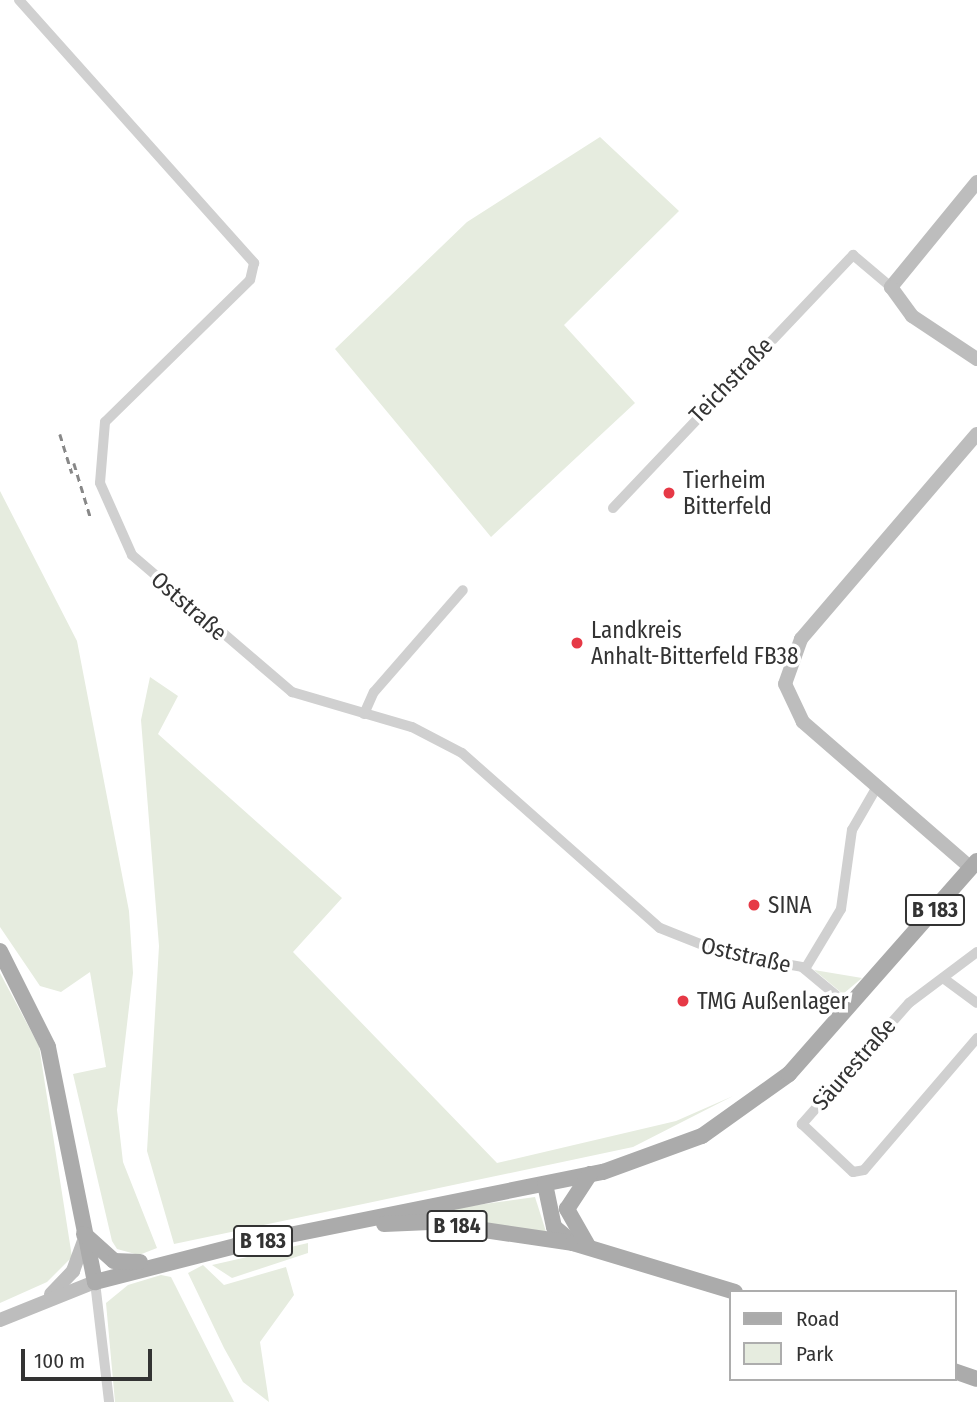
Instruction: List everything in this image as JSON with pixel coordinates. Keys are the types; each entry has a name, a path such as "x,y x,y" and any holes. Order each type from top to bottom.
{"main road":[{"name":"B 183","path":"96,1282 186,1258 590,1174 664,1153 737,1116 789,1074 975,867"},
{"path":"0,951 48,1047 96,1282"},
{"path":"580,1245 567,1209 590,1174"},
{"path":"545,1184 554,1227 580,1245"},
{"name":"B 184","path":"340,1225 430,1222 580,1245 729,1290"},
{"name":"B 183","path":"85,1236 112,1260 154,1265"},
{"path":"956,1372 977,1379"}],"street":[{"name":"Oststraße","path":"19,0 254,263 250,280 105,422 100,483 117,532 142,565 281,685 317,703 429,734 461,753 660,928 723,953 805,969 850,1007"},
{"path":"977,183 891,287 912,316 977,359"},
{"name":"Teichstraße","path":"613,508 853,255 891,287"},
{"path":"975,867 803,722 786,691 788,663 801,639 977,434"},
{"path":"364,714 374,692 463,590"},
{"path":"805,969 841,909 852,830 878,785"},
{"name":"Säurestraße","path":"977,952 876,1037 802,1124 853,1172 864,1170 977,1038"},
{"path":"943,978 977,1003"},
{"path":"46,1300 74,1271 85,1236"},
{"path":"0,1320 96,1282 109,1402"}],"green space":[{"path":"600,137 679,211 564,325 635,403 491,537 335,349 467,222"},
{"path":"0,491 77,641 129,911 133,973 117,1110 123,1162 157,1248 139,1255 117,1249 112,1241 73,1074 106,1067 90,972 61,992 40,986 0,927"},
{"path":"150,677 178,696 158,734 342,898 293,952 497,1163 676,1121 733,1096 633,1147 174,1244 147,1151 159,946 141,720"},
{"path":"814,970 862,978 843,994"},
{"path":"0,973 39,1046 72,1257 47,1282 0,1303"},
{"path":"535,1197 548,1238 411,1214"},
{"path":"308,1243 308,1253 232,1278 212,1265"},
{"path":"203,1265 224,1285 286,1267 294,1295 260,1342 269,1402 243,1382 224,1348 188,1273"},
{"path":"161,1275 171,1277 234,1402 115,1402 106,1303 128,1285"}],"railway":[{"path":"60,434 72,473"},
{"path":"74,463 91,519"}],"place":[{"name":"Tierheim Bitterfeld","path":"669,493"},
{"name":"Landkreis Anhalt-Bitterfeld FB38","path":"577,643"},
{"name":"SINA","path":"754,905"},
{"name":"TMG Außenlager","path":"683,1001"}]}
